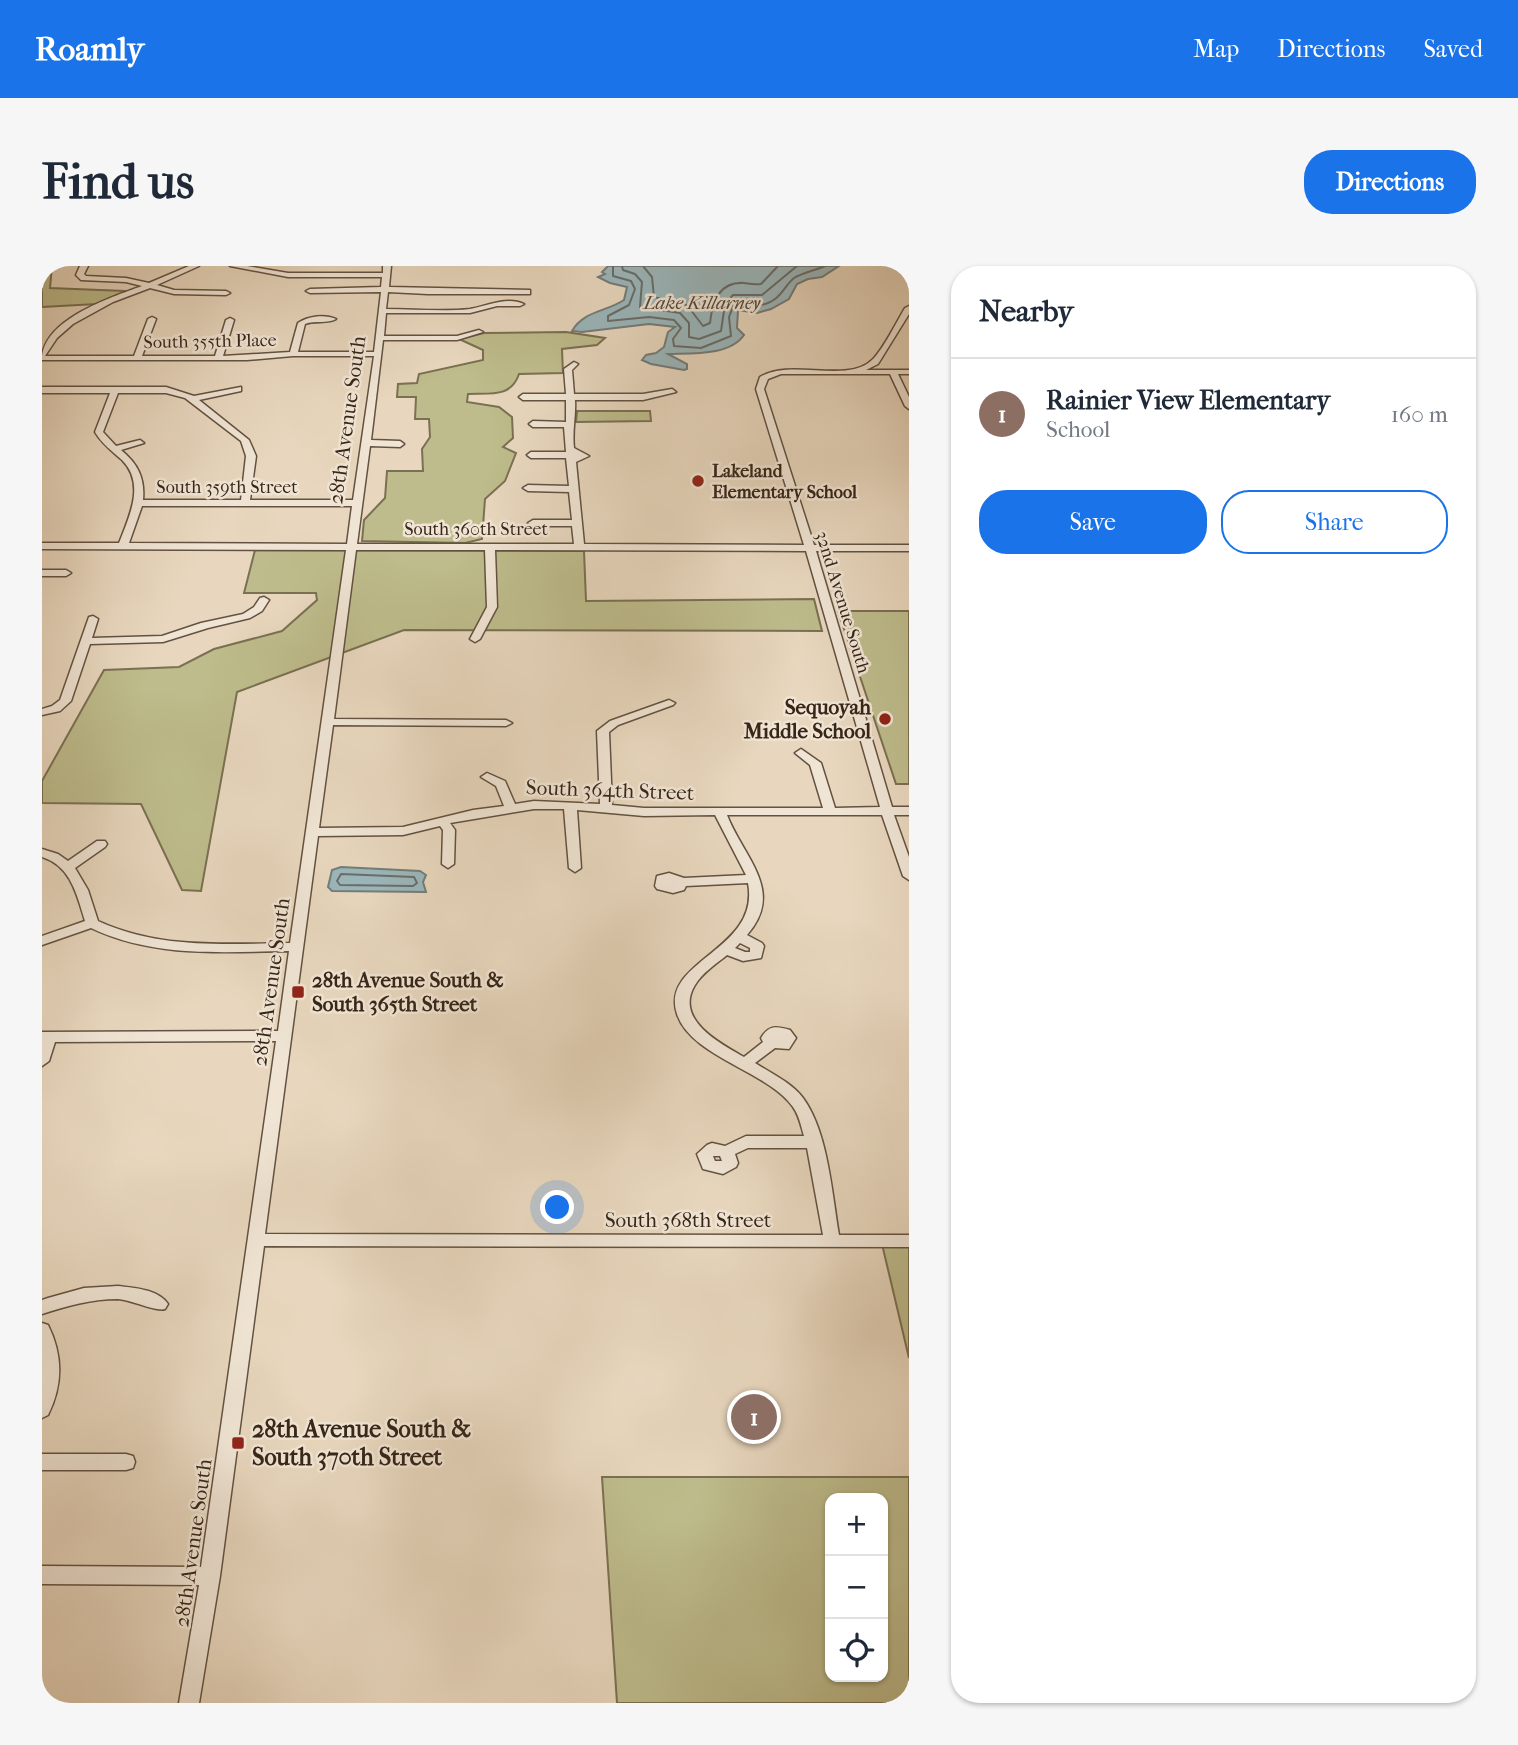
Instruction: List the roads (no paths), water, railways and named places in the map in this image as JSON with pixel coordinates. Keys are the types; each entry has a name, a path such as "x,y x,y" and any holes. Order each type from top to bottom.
{"street":[{"path":"84,266 80,275 82,278 122,279 174,292 226,293"},
{"path":"42,356 52,337 88,313 195,266"},
{"path":"234,266 261,268 288,275 346,270 386,277 527,292"},
{"path":"310,291 386,277"},
{"name":"28th Avenue South","path":"189,1703 210,1576 257,1240 378,354 386,277"},
{"path":"383,311 470,311 497,304 520,304"},
{"path":"847,372 872,364 909,308"},
{"path":"137,358 152,319"},
{"path":"293,354 302,323 311,319 332,319"},
{"path":"218,358 230,320"},
{"path":"380,338 453,338 479,332"},
{"name":"South 355th Place","path":"42,356 218,358 293,354 378,354"},
{"path":"574,364 568,369 572,418 569,425 579,547"},
{"path":"847,372 909,372"},
{"name":"32nd Avenue South","path":"847,372 771,373 762,379 760,393 909,876"},
{"path":"893,372 909,406"},
{"path":"193,399 238,389"},
{"path":"42,390 166,390 178,391 193,399 240,435 248,446 251,465 245,503"},
{"path":"115,390 99,429 102,437 138,472 138,503 123,546"},
{"path":"523,397 643,397 672,392"},
{"path":"533,424 569,425"},
{"path":"114,449 140,443"},
{"path":"366,443 400,444"},
{"path":"531,455 571,455"},
{"path":"528,488 574,489"},
{"name":"South 359th Street","path":"138,503 358,503"},
{"path":"533,523 577,523"},
{"name":"South 360th Street","path":"42,546 909,548"},
{"path":"475,639 492,607 490,547"},
{"path":"42,573 66,573"},
{"path":"86,641 163,639 205,625 246,616 258,609 264,600"},
{"path":"42,712 56,709 64,702 93,619"},
{"path":"606,807 603,731 614,723 669,703"},
{"path":"327,722 506,723"},
{"path":"801,753 816,762 830,811"},
{"path":"487,777 501,784 511,808"},
{"path":"570,805 575,869"},
{"name":"South 364th Street","path":"313,832 390,832 421,828 511,808 570,805 644,812 909,811"},
{"path":"720,812 729,836 749,866 754,879 756,909 752,922 740,937 693,976 683,995 684,1013 694,1030 781,1086 797,1102 806,1117 832,1240"},
{"path":"443,821 449,830 448,864"},
{"path":"69,866 101,844"},
{"path":"42,853 58,858 69,866 79,885 92,923 126,940 145,943 297,947"},
{"path":"681,883 754,879"},
{"path":"42,941 92,923"},
{"path":"726,949 743,957 756,955 757,946 740,937"},
{"path":"42,1061 46,1037 285,1036"},
{"path":"744,1064 772,1043"},
{"path":"727,1152 746,1142 812,1142"},
{"name":"South 368th Street","path":"257,1240 909,1241"},
{"path":"42,1307 62,1299 92,1294 140,1295 159,1304"},
{"path":"42,1330 52,1362 50,1388 42,1410"},
{"path":"42,1462 126,1462"},
{"path":"42,1575 210,1576"}],"water":[{"name":"Lake Killarney","path":"608,266 839,266 822,277 797,284 789,299 771,309 757,313 738,310 737,328 744,335 729,347 709,352 668,354 687,364 687,369 684,370 642,360 646,355 656,353 664,347 668,332 675,327 649,324 572,331 582,319 624,300 627,287 598,277 605,274 602,272"},
{"path":"341,867 420,871 426,875 423,882 426,892 332,891 328,887 332,870"}],"place":[{"name":"Lakeland Elementary School","path":"698,481"},
{"name":"Sequoyah Middle School","path":"885,719"},
{"name":"28th Avenue South & South 365th Street","path":"298,992"},
{"name":"Rainier View Elementary","path":"754,1417"},
{"name":"28th Avenue South & South 370th Street","path":"238,1443"}]}
